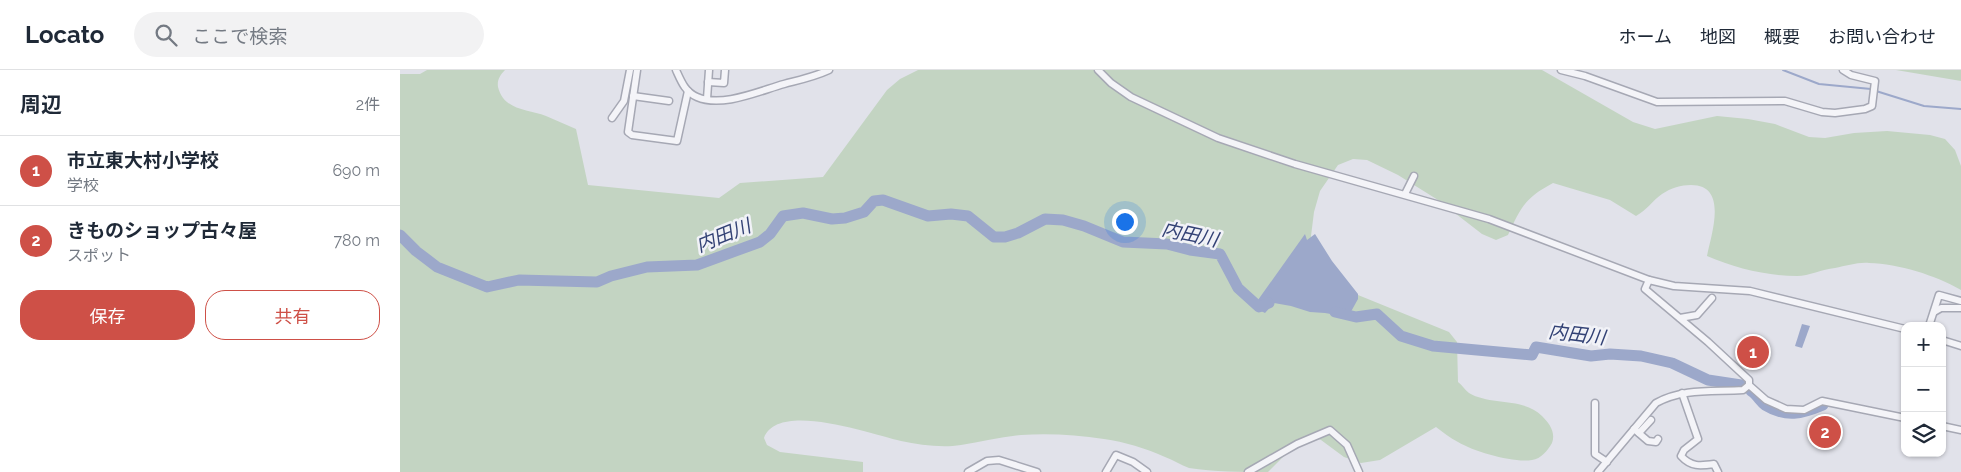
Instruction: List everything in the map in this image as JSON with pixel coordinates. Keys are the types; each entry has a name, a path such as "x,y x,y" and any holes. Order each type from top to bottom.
{"street":[{"path":"612,118 624,101 630,70"},
{"path":"637,70 628,132 632,135 677,141 688,91"},
{"path":"676,70 688,91 697,97 707,100 744,97 829,70"},
{"path":"707,100 709,70"},
{"path":"708,82 724,83 725,70"},
{"path":"1098,70 1111,83 1131,97 1218,138 1295,164 1489,219 1649,280 1674,286 1750,291 1901,328"},
{"path":"1560,70 1585,76 1658,102 1785,101 1822,112 1835,113 1865,109 1872,106 1875,81 1851,75 1842,70"},
{"path":"633,96 669,101"},
{"path":"1405,194 1414,176"},
{"path":"1649,280 1645,289 1749,380 1749,386"},
{"path":"1930,322 1939,295 1961,301"},
{"path":"1680,318 1697,314 1712,298"},
{"path":"1934,312 1941,308 1961,308"},
{"path":"1946,341 1961,346"},
{"path":"1637,431 1656,403 1667,397 1682,393 1743,390 1749,386"},
{"path":"1749,386 1766,400 1786,409 1804,410 1822,401 1901,417"},
{"path":"1682,393 1698,439 1684,450 1681,456 1695,466 1714,464 1718,472"},
{"path":"1595,403 1595,454 1607,462"},
{"path":"1598,472 1637,431 1651,420"},
{"path":"1946,427 1961,430"},
{"path":"1248,472 1297,444 1330,430 1346,445 1359,472"},
{"path":"1637,431 1651,442 1658,440"},
{"path":"1106,472 1116,455 1133,462 1147,472"},
{"path":"968,472 987,461 999,460 1037,472"}],"green space":[{"path":"427,70 505,70 499,78 498,87 506,101 518,108 546,116 576,129 588,185 719,198 740,183 823,177 887,90 900,79 918,70 1542,70 1633,122 1655,129 1717,116 1775,124 1809,137 1825,138 1854,133 1887,131 1930,135 1945,139 1955,150 1961,166 1961,290 1917,271 1880,264 1856,264 1806,275 1786,276 1740,268 1707,256 1714,224 1714,202 1710,193 1703,187 1691,185 1676,187 1665,192 1636,216 1610,200 1553,183 1525,204 1508,235 1496,240 1482,234 1438,200 1398,175 1367,160 1353,159 1338,165 1320,191 1314,212 1311,236 1314,254 1358,295 1449,332 1457,342 1458,382 1469,393 1478,397 1526,406 1542,416 1551,428 1553,439 1544,454 1538,458 1515,460 1484,453 1465,446 1436,427 1380,460 1361,463 1344,457 1321,440 1311,436 1292,448 1268,472 1218,471 1189,468 1142,448 1120,442 1073,435 1021,435 954,446 939,446 901,441 849,427 806,421 787,422 773,427 764,438 767,445 780,452 863,462 863,472 400,472 400,74 420,74"},
{"path":"1896,70 1961,70 1961,81"}],"water":[{"path":"1305,234 1307,240 1315,234 1332,261 1358,294 1358,299 1348,317 1310,312 1274,303 1265,313 1253,307"},
{"path":"1802,324 1810,326 1802,348 1795,346"}],"waterway":[{"path":"1783,70 1819,84 1871,89"},
{"path":"1876,91 1924,106 1961,109"},
{"name":"内田川","path":"400,235 416,251 437,267 487,287 519,280 597,282 611,276 647,267 697,265 760,242 770,234 783,216 803,213 832,219 845,218 864,212 874,201 883,200 928,216 951,214 968,216 994,237 1005,237 1018,233 1045,219 1063,220 1084,226 1123,242 1167,244 1190,250 1220,254 1238,288 1259,307 1269,303"},
{"name":"内田川","path":"1335,312 1356,317 1377,314 1401,336 1433,346 1532,355 1536,347 1591,356 1610,354 1641,356 1672,363 1708,380 1741,385"},
{"name":"内田川","path":"1751,391 1765,405 1780,412 1808,411 1823,405"}],"place":[{"name":"市立東大村小学校","path":"1753,352"},
{"name":"きものショップ古々屋","path":"1825,432"}]}
